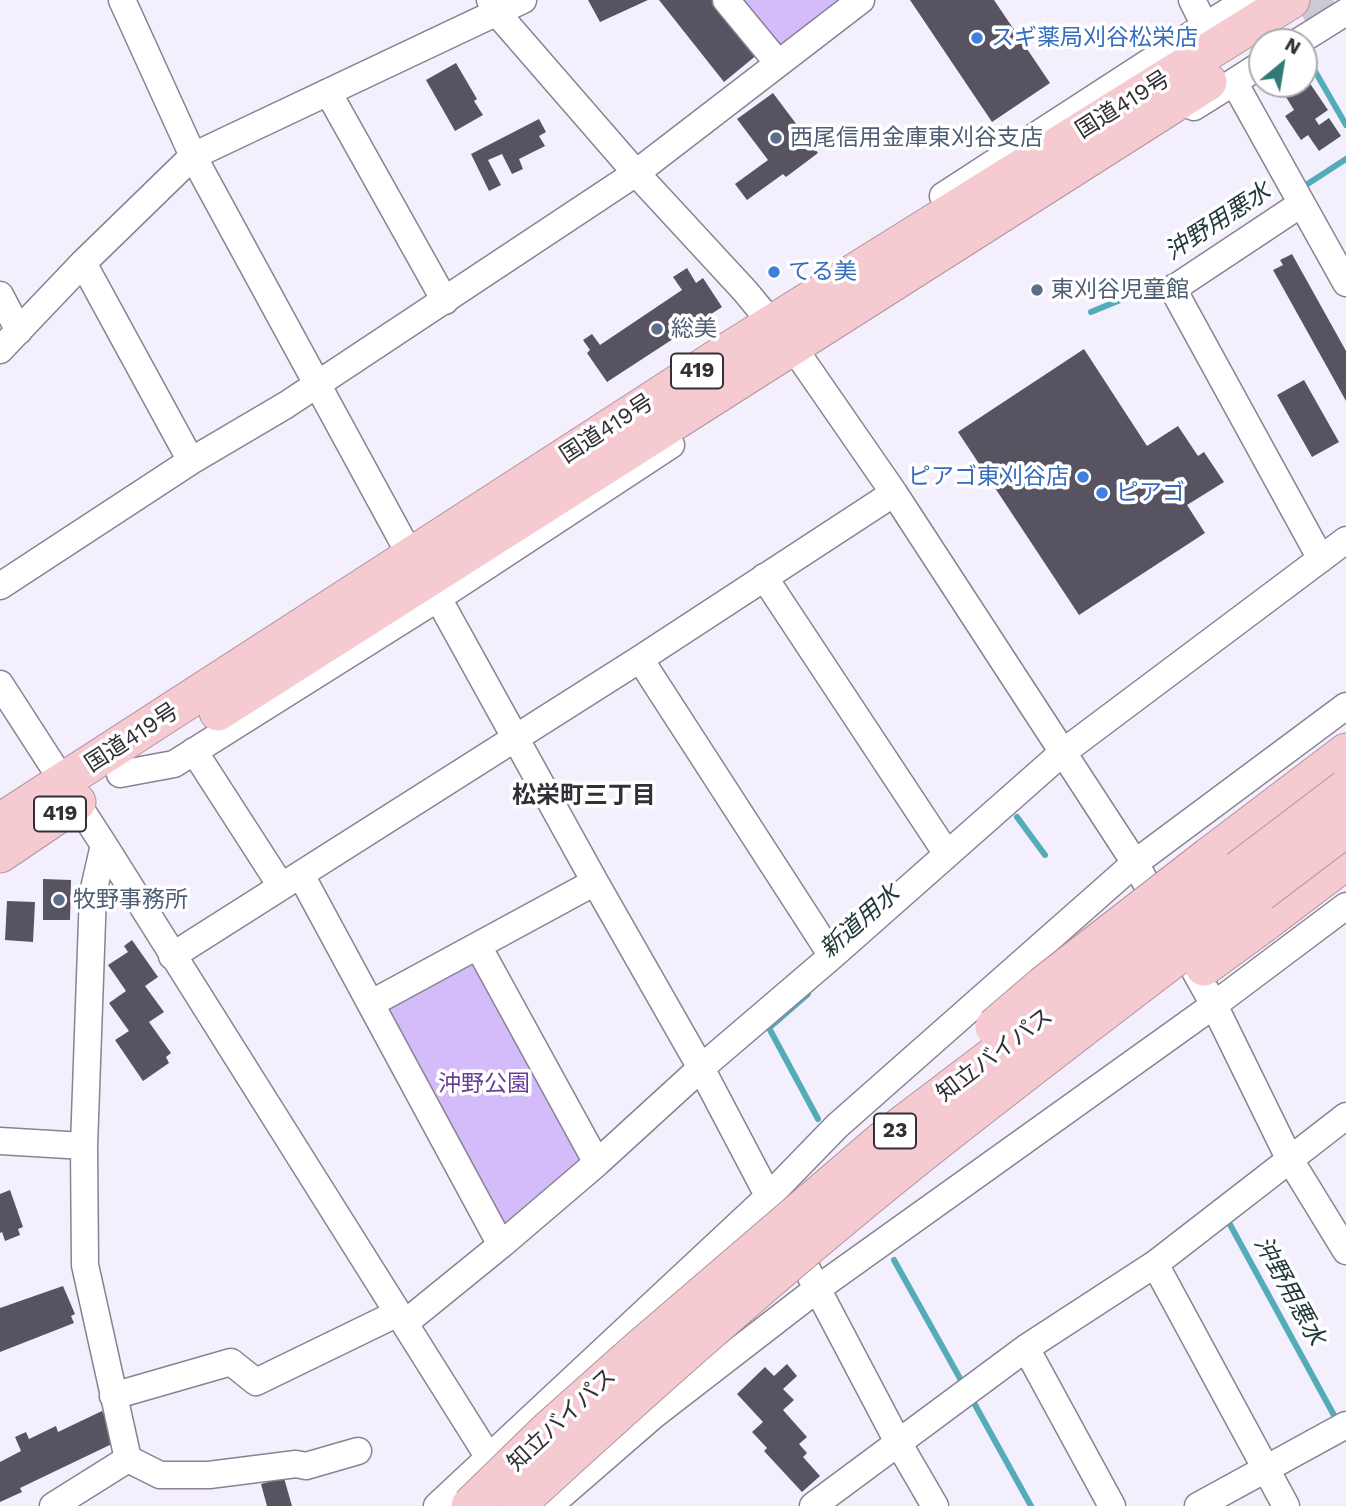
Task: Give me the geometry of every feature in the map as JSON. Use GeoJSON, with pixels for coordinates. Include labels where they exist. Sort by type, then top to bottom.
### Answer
{"type":"FeatureCollection","features":[{"type":"Feature","properties":{"kind":"highway","name":"国道419号"},"geometry":{"type":"LineString","coordinates":[[0,854],[69,793],[114,763],[782,335],[1298,20]]}},
{"type":"Feature","properties":{"kind":"highway","name":"国道419号"},"geometry":{"type":"LineString","coordinates":[[782,335],[1248,55]]}},
{"type":"Feature","properties":{"kind":"highway"},"geometry":{"type":"LineString","coordinates":[[1346,752],[1043,985],[921,1089],[897,1151],[965,1143],[1346,861]]}},
{"type":"Feature","properties":{"kind":"highway","name":"知立バイパス"},"geometry":{"type":"LineString","coordinates":[[470,1506],[640,1348],[897,1151],[1346,788]]}},
{"type":"Feature","properties":{"kind":"highway","name":"国道419号"},"geometry":{"type":"LineString","coordinates":[[0,822],[69,793]]}},
{"type":"Feature","properties":{"kind":"highway","name":"知立バイパス"},"geometry":{"type":"LineString","coordinates":[[518,1506],[897,1151],[1092,1020],[1346,828]]}},
{"type":"Feature","properties":{"kind":"street"},"geometry":{"type":"LineString","coordinates":[[122,0],[193,156],[402,540]]}},
{"type":"Feature","properties":{"kind":"street"},"geometry":{"type":"LineString","coordinates":[[0,350],[83,262],[193,156],[328,92],[494,6],[523,0]]}},
{"type":"Feature","properties":{"kind":"street"},"geometry":{"type":"LineString","coordinates":[[726,0],[778,63]]}},
{"type":"Feature","properties":{"kind":"street"},"geometry":{"type":"LineString","coordinates":[[0,586],[191,461],[445,301],[636,173],[861,0]]}},
{"type":"Feature","properties":{"kind":"street"},"geometry":{"type":"LineString","coordinates":[[1192,0],[1205,26]]}},
{"type":"Feature","properties":{"kind":"street"},"geometry":{"type":"LineString","coordinates":[[1247,0],[1205,26],[782,335],[438,598],[174,764],[114,763],[134,714],[402,540],[782,335],[828,339],[933,269],[975,247],[1248,73]]}},
{"type":"Feature","properties":{"kind":"street"},"geometry":{"type":"LineString","coordinates":[[494,6],[636,173],[782,335],[894,493],[1135,863],[1214,1005],[1289,1158],[1346,1251]]}},
{"type":"Feature","properties":{"kind":"street"},"geometry":{"type":"LineString","coordinates":[[1298,20],[1346,12]]}},
{"type":"Feature","properties":{"kind":"street"},"geometry":{"type":"LineString","coordinates":[[1234,82],[1346,283]]}},
{"type":"Feature","properties":{"kind":"street"},"geometry":{"type":"LineString","coordinates":[[328,92],[445,301]]}},
{"type":"Feature","properties":{"kind":"street"},"geometry":{"type":"LineString","coordinates":[[1301,204],[1173,289],[1321,559]]}},
{"type":"Feature","properties":{"kind":"street"},"geometry":{"type":"LineString","coordinates":[[83,262],[191,461]]}},
{"type":"Feature","properties":{"kind":"street"},"geometry":{"type":"LineString","coordinates":[[0,295],[19,331]]}},
{"type":"Feature","properties":{"kind":"street"},"geometry":{"type":"LineString","coordinates":[[172,956],[640,659],[894,493]]}},
{"type":"Feature","properties":{"kind":"street"},"geometry":{"type":"LineString","coordinates":[[113,1396],[231,1362],[256,1382],[402,1318],[501,1245],[597,1163],[701,1068],[1062,753],[1346,540]]}},
{"type":"Feature","properties":{"kind":"street"},"geometry":{"type":"LineString","coordinates":[[764,577],[947,854]]}},
{"type":"Feature","properties":{"kind":"street"},"geometry":{"type":"LineString","coordinates":[[438,598],[701,1068],[899,1444],[935,1506]]}},
{"type":"Feature","properties":{"kind":"street"},"geometry":{"type":"LineString","coordinates":[[640,659],[832,956]]}},
{"type":"Feature","properties":{"kind":"street"},"geometry":{"type":"LineString","coordinates":[[0,684],[104,845],[518,1506]]}},
{"type":"Feature","properties":{"kind":"street"},"geometry":{"type":"LineString","coordinates":[[437,1506],[769,1196],[837,1126],[1135,863],[1346,706]]}},
{"type":"Feature","properties":{"kind":"street"},"geometry":{"type":"LineString","coordinates":[[194,751],[291,881],[372,1003],[501,1245]]}},
{"type":"Feature","properties":{"kind":"street"},"geometry":{"type":"LineString","coordinates":[[104,845],[93,893],[84,1146],[85,1265],[128,1459]]}},
{"type":"Feature","properties":{"kind":"street"},"geometry":{"type":"LineString","coordinates":[[372,1003],[595,882]]}},
{"type":"Feature","properties":{"kind":"street"},"geometry":{"type":"LineString","coordinates":[[549,1506],[654,1415],[817,1289],[1214,1005],[1346,906]]}},
{"type":"Feature","properties":{"kind":"street"},"geometry":{"type":"LineString","coordinates":[[478,946],[597,1163]]}},
{"type":"Feature","properties":{"kind":"street"},"geometry":{"type":"LineString","coordinates":[[813,1506],[1026,1348],[1156,1264],[1346,1116]]}},
{"type":"Feature","properties":{"kind":"street"},"geometry":{"type":"LineString","coordinates":[[0,1141],[84,1146]]}},
{"type":"Feature","properties":{"kind":"street"},"geometry":{"type":"LineString","coordinates":[[1156,1264],[1286,1506]]}},
{"type":"Feature","properties":{"kind":"street"},"geometry":{"type":"LineString","coordinates":[[1026,1348],[1112,1506]]}},
{"type":"Feature","properties":{"kind":"street"},"geometry":{"type":"LineString","coordinates":[[1198,1506],[1346,1425]]}},
{"type":"Feature","properties":{"kind":"street"},"geometry":{"type":"LineString","coordinates":[[128,1459],[160,1475],[209,1475],[296,1464],[306,1466],[358,1451]]}},
{"type":"Feature","properties":{"kind":"street"},"geometry":{"type":"LineString","coordinates":[[53,1506],[128,1459]]}},
{"type":"Feature","properties":{"kind":"green space"},"geometry":{"type":"Polygon","coordinates":[[[740,0],[845,0],[780,49],[740,0]]]}},
{"type":"Feature","properties":{"kind":"green space","name":"沖野公園"},"geometry":{"type":"Polygon","coordinates":[[[469,962],[478,966],[582,1155],[579,1167],[511,1226],[502,1222],[386,1012],[389,1004],[469,962]]]}},
{"type":"Feature","properties":{"kind":"building"},"geometry":{"type":"Polygon","coordinates":[[[588,0],[648,0],[600,22],[588,0]]]}},
{"type":"Feature","properties":{"kind":"building"},"geometry":{"type":"Polygon","coordinates":[[[659,0],[714,0],[758,54],[724,82],[659,0]]]}},
{"type":"Feature","properties":{"kind":"building"},"geometry":{"type":"Polygon","coordinates":[[[910,0],[994,0],[1050,83],[992,122],[910,0]]]}},
{"type":"Feature","properties":{"kind":"building"},"geometry":{"type":"Polygon","coordinates":[[[456,63],[483,115],[455,131],[426,80],[456,63]]]}},
{"type":"Feature","properties":{"kind":"building"},"geometry":{"type":"Polygon","coordinates":[[[773,93],[818,153],[786,177],[783,174],[747,200],[735,184],[768,160],[737,119],[773,93]]]}},
{"type":"Feature","properties":{"kind":"building"},"geometry":{"type":"Polygon","coordinates":[[[1318,95],[1328,110],[1315,119],[1319,125],[1329,118],[1341,136],[1319,151],[1308,135],[1301,140],[1285,116],[1294,110],[1287,98],[1318,98],[1318,95]]]}},
{"type":"Feature","properties":{"kind":"building"},"geometry":{"type":"Polygon","coordinates":[[[539,119],[546,132],[539,136],[545,146],[519,159],[523,169],[512,174],[502,154],[488,160],[501,185],[489,191],[471,154],[539,119]]]}},
{"type":"Feature","properties":{"kind":"building"},"geometry":{"type":"Polygon","coordinates":[[[1292,254],[1346,351],[1346,401],[1273,270],[1283,265],[1280,260],[1292,254]]]}},
{"type":"Feature","properties":{"kind":"building"},"geometry":{"type":"Polygon","coordinates":[[[687,268],[696,283],[703,278],[722,307],[607,382],[587,353],[590,350],[583,340],[592,334],[600,345],[682,290],[673,277],[687,268]]]}},
{"type":"Feature","properties":{"kind":"building","name":"ピアゴ"},"geometry":{"type":"Polygon","coordinates":[[[1084,349],[1147,446],[1178,426],[1198,456],[1204,452],[1224,482],[1187,505],[1205,533],[1079,615],[958,432],[1084,349]]]}},
{"type":"Feature","properties":{"kind":"building"},"geometry":{"type":"Polygon","coordinates":[[[1304,380],[1339,442],[1312,457],[1277,395],[1304,380]]]}},
{"type":"Feature","properties":{"kind":"building"},"geometry":{"type":"Polygon","coordinates":[[[43,879],[71,880],[70,920],[43,920],[43,879]]]}},
{"type":"Feature","properties":{"kind":"building"},"geometry":{"type":"Polygon","coordinates":[[[7,901],[35,902],[33,942],[5,940],[7,901]]]}},
{"type":"Feature","properties":{"kind":"building"},"geometry":{"type":"Polygon","coordinates":[[[132,940],[158,977],[145,986],[164,1012],[149,1022],[171,1053],[166,1057],[169,1063],[143,1081],[115,1040],[129,1031],[109,1003],[126,991],[108,965],[128,952],[124,946],[132,940]]]}},
{"type":"Feature","properties":{"kind":"building"},"geometry":{"type":"Polygon","coordinates":[[[10,1190],[23,1227],[18,1229],[20,1235],[5,1241],[2,1232],[0,1233],[0,1194],[10,1190]]]}},
{"type":"Feature","properties":{"kind":"building"},"geometry":{"type":"Polygon","coordinates":[[[63,1286],[75,1314],[71,1316],[74,1323],[0,1352],[0,1308],[63,1286]]]}},
{"type":"Feature","properties":{"kind":"building"},"geometry":{"type":"Polygon","coordinates":[[[787,1364],[797,1376],[783,1389],[794,1400],[783,1410],[807,1437],[799,1444],[807,1453],[803,1457],[820,1476],[802,1492],[764,1451],[767,1448],[752,1432],[763,1422],[737,1394],[765,1367],[774,1376],[787,1364]]]}},
{"type":"Feature","properties":{"kind":"building"},"geometry":{"type":"Polygon","coordinates":[[[102,1411],[114,1443],[20,1488],[22,1492],[0,1502],[0,1462],[21,1451],[15,1437],[26,1432],[29,1439],[56,1426],[58,1432],[102,1411]]]}},
{"type":"Feature","properties":{"kind":"building"},"geometry":{"type":"Polygon","coordinates":[[[284,1478],[292,1506],[267,1506],[261,1484],[284,1478]]]}},
{"type":"Feature","properties":{"kind":"waterway","name":"沖野用悪水"},"geometry":{"type":"LineString","coordinates":[[1318,76],[1346,125]]}},
{"type":"Feature","properties":{"kind":"waterway","name":"沖野用悪水"},"geometry":{"type":"LineString","coordinates":[[1306,185],[1346,159]]}},
{"type":"Feature","properties":{"kind":"waterway","name":"沖野用悪水"},"geometry":{"type":"LineString","coordinates":[[1091,312],[1157,285],[1169,277]]}},
{"type":"Feature","properties":{"kind":"waterway","name":"沖野用悪水"},"geometry":{"type":"LineString","coordinates":[[1017,817],[1045,855]]}},
{"type":"Feature","properties":{"kind":"waterway","name":"新道用水"},"geometry":{"type":"LineString","coordinates":[[808,994],[769,1028],[818,1119]]}},
{"type":"Feature","properties":{"kind":"waterway","name":"沖野用悪水"},"geometry":{"type":"LineString","coordinates":[[1227,1219],[1336,1419]]}},
{"type":"Feature","properties":{"kind":"waterway","name":"新道用水"},"geometry":{"type":"LineString","coordinates":[[894,1260],[962,1382]]}},
{"type":"Feature","properties":{"kind":"waterway","name":"新道用水"},"geometry":{"type":"LineString","coordinates":[[974,1403],[1031,1506]]}},
{"type":"Feature","properties":{"kind":"tunnel"},"geometry":{"type":"LineString","coordinates":[[1304,19],[1333,0]]}},
{"type":"Feature","properties":{"kind":"place","name":"スギ薬局刈谷松栄店"},"geometry":{"type":"Point","coordinates":[977,38]}},
{"type":"Feature","properties":{"kind":"place","name":"西尾信用金庫東刈谷支店"},"geometry":{"type":"Point","coordinates":[776,138]}},
{"type":"Feature","properties":{"kind":"place","name":"てる美"},"geometry":{"type":"Point","coordinates":[774,272]}},
{"type":"Feature","properties":{"kind":"place","name":"東刈谷児童館"},"geometry":{"type":"Point","coordinates":[1037,290]}},
{"type":"Feature","properties":{"kind":"place","name":"総美"},"geometry":{"type":"Point","coordinates":[657,329]}},
{"type":"Feature","properties":{"kind":"place","name":"ピアゴ東刈谷店"},"geometry":{"type":"Point","coordinates":[1083,477]}},
{"type":"Feature","properties":{"kind":"place","name":"ピアゴ"},"geometry":{"type":"Point","coordinates":[1102,493]}},
{"type":"Feature","properties":{"kind":"place","name":"牧野事務所"},"geometry":{"type":"Point","coordinates":[59,900]}},
{"type":"Feature","properties":{"kind":"district","name":"松栄町三丁目"},"geometry":{"type":"Point","coordinates":[584,796]}}]}
